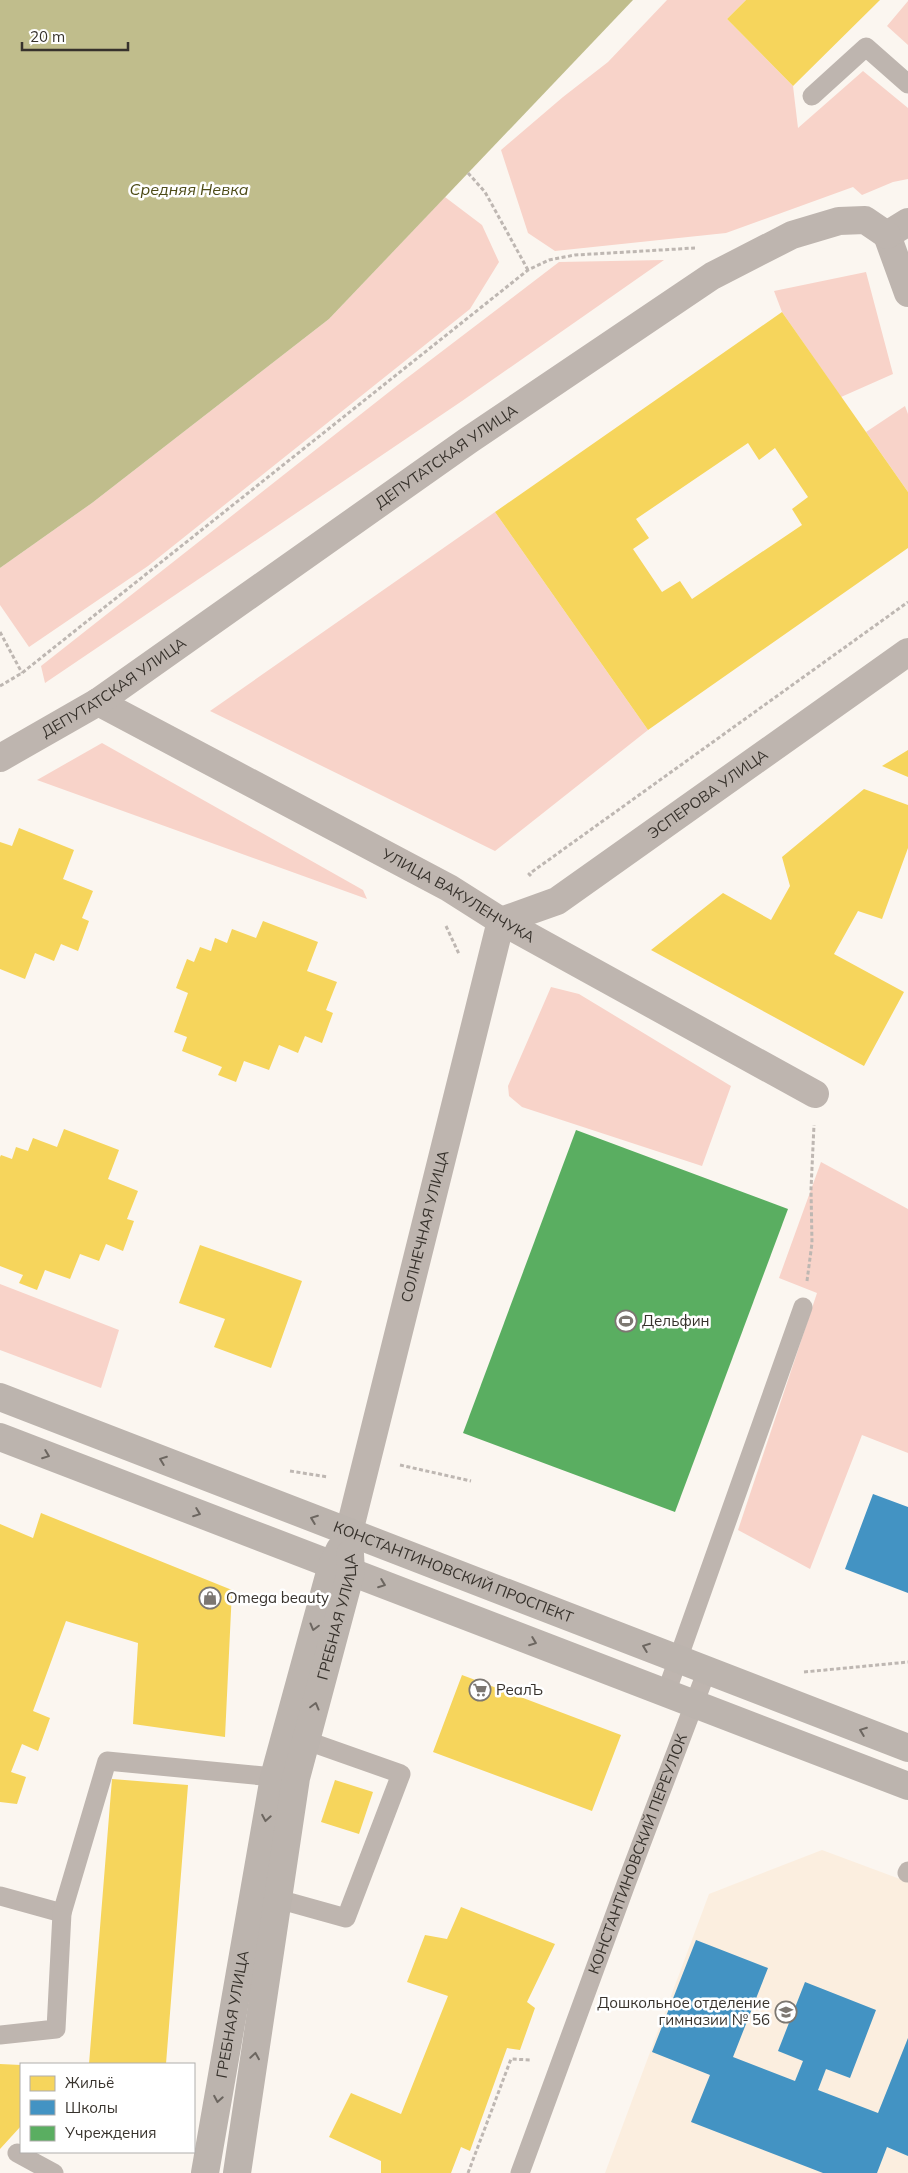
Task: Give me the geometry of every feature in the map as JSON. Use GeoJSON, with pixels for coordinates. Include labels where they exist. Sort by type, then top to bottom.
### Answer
{"type":"FeatureCollection","features":[{"type":"Feature","properties":{"kind":"street","name":"ДЕПУТАТСКАЯ УЛИЦА"},"geometry":{"type":"LineString","coordinates":[[0,758],[98,702],[469,440],[712,276],[792,235],[840,221],[865,220],[897,228]]}},
{"type":"Feature","properties":{"kind":"street"},"geometry":{"type":"LineString","coordinates":[[897,228],[908,293]]}},
{"type":"Feature","properties":{"kind":"street","name":"ЭСПЕРОВА УЛИЦА"},"geometry":{"type":"LineString","coordinates":[[501,921],[557,901],[908,652]]}},
{"type":"Feature","properties":{"kind":"street","name":"УЛИЦА ВАКУЛЕНЧУКА"},"geometry":{"type":"LineString","coordinates":[[98,702],[449,888],[501,921],[815,1094]]}},
{"type":"Feature","properties":{"kind":"street","name":"СОЛНЕЧНАЯ УЛИЦА"},"geometry":{"type":"LineString","coordinates":[[349,1532],[501,921]]}},
{"type":"Feature","properties":{"kind":"street","name":"КОНСТАНТИНОВСКИЙ ПРОСПЕКТ"},"geometry":{"type":"LineString","coordinates":[[0,1397],[908,1748]]}},
{"type":"Feature","properties":{"kind":"street"},"geometry":{"type":"LineString","coordinates":[[0,1437],[908,1786]]}},
{"type":"Feature","properties":{"kind":"street","name":"ГРЕБНАЯ УЛИЦА"},"geometry":{"type":"LineString","coordinates":[[205,2173],[266,1895],[285,1778],[342,1568],[349,1532]]}},
{"type":"Feature","properties":{"kind":"street","name":"ГРЕБНАЯ УЛИЦА"},"geometry":{"type":"LineString","coordinates":[[237,2173],[266,1895]]}},
{"type":"Feature","properties":{"kind":"lane"},"geometry":{"type":"LineString","coordinates":[[812,96],[866,47],[908,84]]}},
{"type":"Feature","properties":{"kind":"lane"},"geometry":{"type":"LineString","coordinates":[[666,1693],[802,1307]]}},
{"type":"Feature","properties":{"kind":"lane","name":"КОНСТАНТИНОВСКИЙ ПЕРЕУЛОК"},"geometry":{"type":"LineString","coordinates":[[520,2173],[707,1670]]}},
{"type":"Feature","properties":{"kind":"lane"},"geometry":{"type":"LineString","coordinates":[[266,1895],[346,1918],[401,1774],[316,1744]]}},
{"type":"Feature","properties":{"kind":"lane"},"geometry":{"type":"LineString","coordinates":[[0,2035],[56,2029],[62,1913],[107,1761],[285,1778]]}},
{"type":"Feature","properties":{"kind":"lane"},"geometry":{"type":"LineString","coordinates":[[0,1896],[62,1913]]}},
{"type":"Feature","properties":{"kind":"lane"},"geometry":{"type":"LineString","coordinates":[[17,2153],[54,2173]]}},
{"type":"Feature","properties":{"kind":"path"},"geometry":{"type":"LineString","coordinates":[[468,173],[485,192],[528,270]]}},
{"type":"Feature","properties":{"kind":"path"},"geometry":{"type":"LineString","coordinates":[[0,686],[22,673],[528,270],[548,260],[575,255],[696,248]]}},
{"type":"Feature","properties":{"kind":"path"},"geometry":{"type":"LineString","coordinates":[[529,874],[908,602]]}},
{"type":"Feature","properties":{"kind":"path"},"geometry":{"type":"LineString","coordinates":[[0,632],[22,673]]}},
{"type":"Feature","properties":{"kind":"path"},"geometry":{"type":"LineString","coordinates":[[802,1307],[812,1243],[810,1189],[815,1094]]}},
{"type":"Feature","properties":{"kind":"path"},"geometry":{"type":"LineString","coordinates":[[400,1465],[471,1481]]}},
{"type":"Feature","properties":{"kind":"path"},"geometry":{"type":"LineString","coordinates":[[795,1673],[908,1662]]}},
{"type":"Feature","properties":{"kind":"path"},"geometry":{"type":"LineString","coordinates":[[468,2173],[511,2060],[561,2062]]}},
{"type":"Feature","properties":{"kind":"shaded area"},"geometry":{"type":"Polygon","coordinates":[[[667,0],[746,0],[727,19],[793,86],[798,128],[863,71],[908,108],[908,179],[893,182],[862,195],[853,187],[726,233],[555,251],[528,233],[501,150],[563,97],[608,62],[667,0]]]}},
{"type":"Feature","properties":{"kind":"shaded area"},"geometry":{"type":"Polygon","coordinates":[[[908,1],[908,45],[887,26],[908,1]]]}},
{"type":"Feature","properties":{"kind":"shaded area"},"geometry":{"type":"Polygon","coordinates":[[[445,197],[482,225],[499,262],[470,309],[148,566],[29,647],[0,605],[0,568],[92,503],[329,319],[445,197]]]}},
{"type":"Feature","properties":{"kind":"shaded area"},"geometry":{"type":"Polygon","coordinates":[[[664,260],[462,401],[45,683],[41,666],[403,381],[559,262],[664,260]]]}},
{"type":"Feature","properties":{"kind":"shaded area"},"geometry":{"type":"Polygon","coordinates":[[[866,272],[893,374],[841,397],[782,312],[774,291],[866,272]]]}},
{"type":"Feature","properties":{"kind":"shaded area"},"geometry":{"type":"Polygon","coordinates":[[[905,406],[908,414],[908,492],[866,432],[905,406]]]}},
{"type":"Feature","properties":{"kind":"shaded area"},"geometry":{"type":"Polygon","coordinates":[[[495,512],[648,730],[495,851],[210,711],[495,512]]]}},
{"type":"Feature","properties":{"kind":"shaded area"},"geometry":{"type":"Polygon","coordinates":[[[102,743],[363,890],[367,899],[37,780],[102,743]]]}},
{"type":"Feature","properties":{"kind":"shaded area"},"geometry":{"type":"Polygon","coordinates":[[[551,987],[579,994],[731,1086],[702,1166],[522,1107],[509,1096],[508,1086],[551,987]]]}},
{"type":"Feature","properties":{"kind":"shaded area"},"geometry":{"type":"Polygon","coordinates":[[[821,1162],[908,1209],[908,1453],[862,1435],[810,1569],[738,1530],[817,1293],[779,1278],[821,1162]]]}},
{"type":"Feature","properties":{"kind":"shaded area"},"geometry":{"type":"Polygon","coordinates":[[[0,1284],[119,1330],[101,1388],[0,1350],[0,1284]]]}},
{"type":"Feature","properties":{"kind":"shaded area","name":"Дошкольное отделение гимназии № 56"},"geometry":{"type":"Polygon","coordinates":[[[822,1850],[908,1882],[908,2173],[605,2173],[709,1894],[822,1850]]]}},
{"type":"Feature","properties":{"kind":"water","name":"Средняя Невка"},"geometry":{"type":"Polygon","coordinates":[[[0,0],[633,0],[329,319],[92,503],[0,568],[0,0]]]}},
{"type":"Feature","properties":{"kind":"building: Жильё"},"geometry":{"type":"Polygon","coordinates":[[[746,0],[880,0],[793,86],[727,19],[746,0]]]}},
{"type":"Feature","properties":{"kind":"building: Жильё"},"geometry":{"type":"Polygon","coordinates":[[[782,312],[908,492],[908,548],[648,730],[495,512],[782,312]],[[748,443],[636,519],[649,538],[633,549],[662,592],[680,581],[692,599],[802,525],[792,509],[808,497],[775,448],[759,460],[748,443]]]}},
{"type":"Feature","properties":{"kind":"building: Жильё"},"geometry":{"type":"Polygon","coordinates":[[[908,750],[908,777],[882,766],[908,750]]]}},
{"type":"Feature","properties":{"kind":"building: Жильё"},"geometry":{"type":"Polygon","coordinates":[[[864,789],[908,805],[908,848],[882,919],[858,911],[834,954],[904,992],[864,1066],[651,950],[723,893],[771,920],[790,886],[782,857],[864,789]]]}},
{"type":"Feature","properties":{"kind":"building: Жильё"},"geometry":{"type":"Polygon","coordinates":[[[19,828],[74,850],[63,879],[93,891],[82,918],[89,921],[78,951],[61,944],[54,961],[35,953],[25,979],[0,969],[0,842],[12,846],[19,828]]]}},
{"type":"Feature","properties":{"kind":"building: Жильё"},"geometry":{"type":"Polygon","coordinates":[[[263,921],[318,942],[307,971],[337,982],[326,1010],[333,1013],[322,1043],[305,1036],[298,1053],[279,1045],[269,1070],[244,1061],[236,1082],[218,1075],[222,1067],[182,1051],[187,1037],[174,1032],[188,993],[176,988],[187,959],[194,962],[200,947],[211,951],[215,938],[227,943],[232,929],[256,938],[263,921]]]}},
{"type":"Feature","properties":{"kind":"building: Жильё"},"geometry":{"type":"Polygon","coordinates":[[[64,1129],[119,1150],[108,1179],[138,1191],[127,1219],[134,1221],[123,1251],[106,1244],[99,1261],[80,1254],[70,1279],[45,1270],[37,1290],[19,1283],[23,1275],[0,1266],[0,1157],[1,1155],[12,1159],[16,1147],[28,1151],[33,1138],[57,1147],[64,1129]]]}},
{"type":"Feature","properties":{"kind":"building: Жильё"},"geometry":{"type":"Polygon","coordinates":[[[200,1245],[302,1281],[271,1368],[214,1347],[225,1319],[179,1303],[200,1245]]]}},
{"type":"Feature","properties":{"kind":"building: Жильё"},"geometry":{"type":"Polygon","coordinates":[[[41,1513],[232,1590],[225,1737],[133,1724],[138,1643],[66,1621],[33,1711],[50,1718],[38,1751],[22,1744],[11,1772],[26,1777],[17,1804],[0,1802],[0,1524],[33,1538],[41,1513]]]}},
{"type":"Feature","properties":{"kind":"building: Жильё"},"geometry":{"type":"Polygon","coordinates":[[[462,1675],[621,1735],[592,1811],[433,1752],[462,1675]]]}},
{"type":"Feature","properties":{"kind":"building: Жильё"},"geometry":{"type":"Polygon","coordinates":[[[112,1779],[188,1785],[166,2063],[89,2063],[112,1779]]]}},
{"type":"Feature","properties":{"kind":"building: Жильё"},"geometry":{"type":"Polygon","coordinates":[[[335,1780],[373,1792],[359,1834],[321,1822],[335,1780]]]}},
{"type":"Feature","properties":{"kind":"building: Жильё"},"geometry":{"type":"Polygon","coordinates":[[[461,1907],[555,1944],[527,2002],[535,2008],[520,2050],[507,2048],[470,2151],[461,2147],[451,2173],[381,2173],[381,2161],[329,2137],[351,2093],[401,2114],[448,1996],[407,1982],[425,1935],[447,1939],[461,1907]]]}},
{"type":"Feature","properties":{"kind":"building: Жильё"},"geometry":{"type":"Polygon","coordinates":[[[0,2064],[20,2065],[20,2127],[0,2149],[0,2064]]]}},
{"type":"Feature","properties":{"kind":"building: Школы"},"geometry":{"type":"Polygon","coordinates":[[[873,1494],[908,1507],[908,1593],[845,1569],[873,1494]]]}},
{"type":"Feature","properties":{"kind":"building: Школы"},"geometry":{"type":"Polygon","coordinates":[[[696,1940],[768,1968],[733,2057],[795,2081],[803,2061],[778,2051],[805,1982],[876,2010],[850,2078],[826,2069],[818,2090],[878,2113],[908,2038],[908,2156],[887,2147],[877,2173],[823,2173],[691,2122],[710,2075],[652,2052],[696,1940]]]}},
{"type":"Feature","properties":{"kind":"building: Учреждения","name":"Дельфин"},"geometry":{"type":"Polygon","coordinates":[[[576,1130],[788,1209],[675,1512],[463,1433],[576,1130]]]}},
{"type":"Feature","properties":{"kind":"place","name":"Дельфин"},"geometry":{"type":"Point","coordinates":[626,1321]}},
{"type":"Feature","properties":{"kind":"place","name":"Omega beauty"},"geometry":{"type":"Point","coordinates":[210,1598]}},
{"type":"Feature","properties":{"kind":"place","name":"РеалЪ"},"geometry":{"type":"Point","coordinates":[480,1690]}},
{"type":"Feature","properties":{"kind":"place","name":"Дошкольное отделение гимназии № 56"},"geometry":{"type":"Point","coordinates":[786,2012]}}]}
